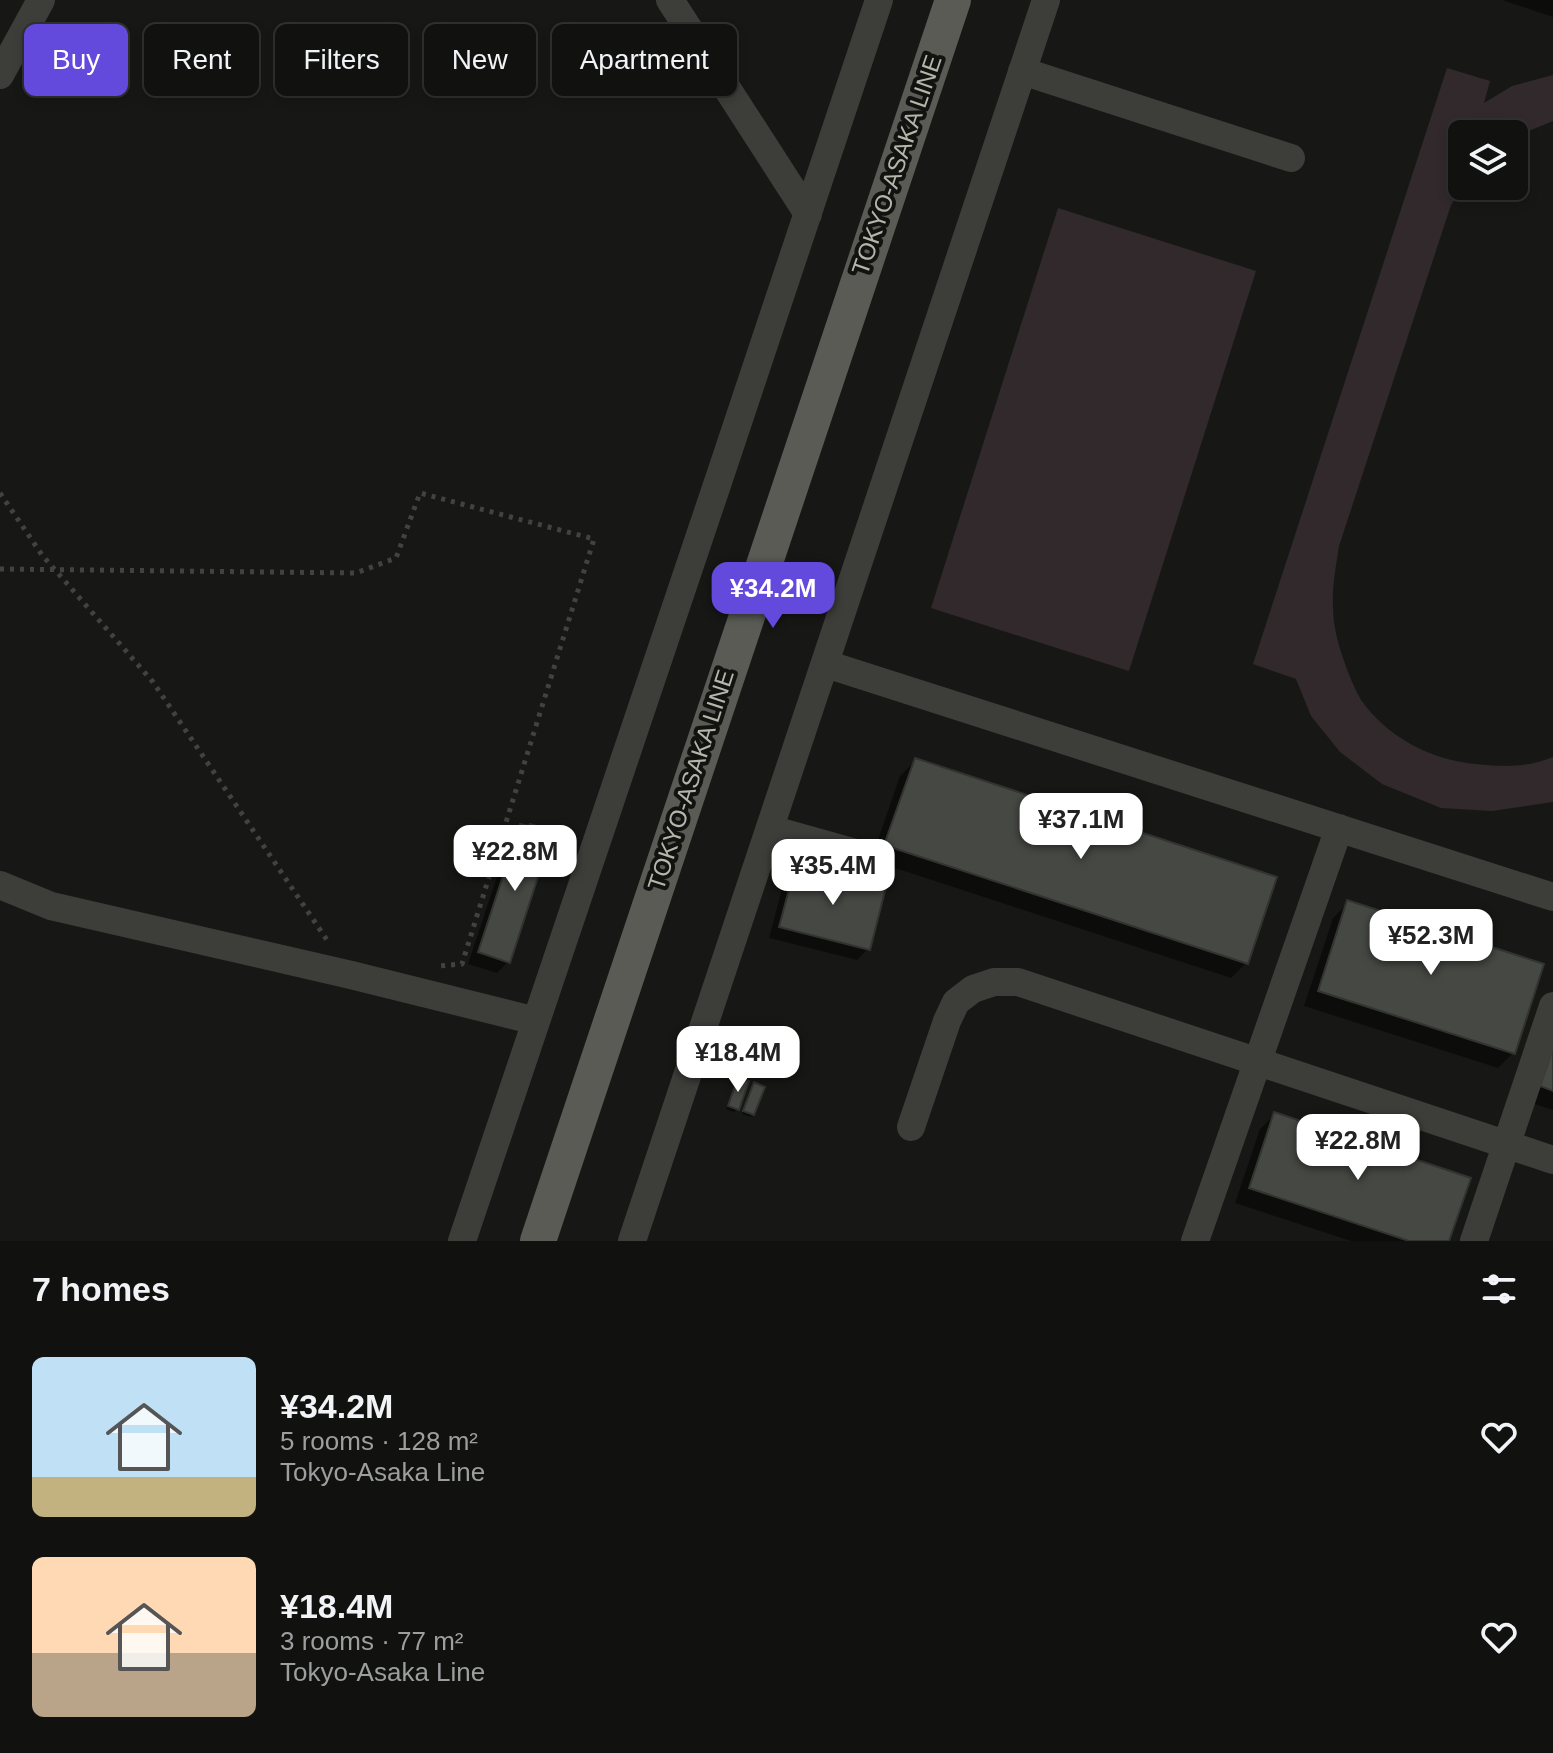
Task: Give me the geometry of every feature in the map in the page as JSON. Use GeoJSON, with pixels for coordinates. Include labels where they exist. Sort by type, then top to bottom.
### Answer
{"type":"FeatureCollection","features":[{"type":"Feature","properties":{"kind":"main road","name":"TOKYO-ASAKA LINE"},"geometry":{"type":"LineString","coordinates":[[538,1241],[953,0]]}},
{"type":"Feature","properties":{"kind":"lane"},"geometry":{"type":"LineString","coordinates":[[0,75],[41,0]]}},
{"type":"Feature","properties":{"kind":"lane"},"geometry":{"type":"LineString","coordinates":[[670,0],[808,214]]}},
{"type":"Feature","properties":{"kind":"lane"},"geometry":{"type":"LineString","coordinates":[[462,1241],[879,0]]}},
{"type":"Feature","properties":{"kind":"lane"},"geometry":{"type":"LineString","coordinates":[[632,1241],[1046,0]]}},
{"type":"Feature","properties":{"kind":"lane"},"geometry":{"type":"LineString","coordinates":[[1022,71],[1291,158]]}},
{"type":"Feature","properties":{"kind":"lane"},"geometry":{"type":"LineString","coordinates":[[826,664],[1553,897]]}},
{"type":"Feature","properties":{"kind":"lane"},"geometry":{"type":"LineString","coordinates":[[1195,1241],[1339,828]]}},
{"type":"Feature","properties":{"kind":"lane"},"geometry":{"type":"LineString","coordinates":[[770,829],[870,857]]}},
{"type":"Feature","properties":{"kind":"lane"},"geometry":{"type":"LineString","coordinates":[[0,885],[51,906],[536,1021]]}},
{"type":"Feature","properties":{"kind":"lane"},"geometry":{"type":"LineString","coordinates":[[911,1127],[956,1002],[973,989],[994,982],[1018,982],[1553,1160]]}},
{"type":"Feature","properties":{"kind":"lane"},"geometry":{"type":"LineString","coordinates":[[1474,1241],[1553,1006]]}},
{"type":"Feature","properties":{"kind":"path"},"geometry":{"type":"LineString","coordinates":[[0,493],[42,555],[153,682],[351,975]]}},
{"type":"Feature","properties":{"kind":"path"},"geometry":{"type":"LineString","coordinates":[[0,569],[356,573],[396,558],[420,493],[594,539],[462,964],[430,967]]}},
{"type":"Feature","properties":{"kind":"shaded area"},"geometry":{"type":"Polygon","coordinates":[[[1447,68],[1490,81],[1484,103],[1512,86],[1553,75],[1553,121],[1528,131],[1528,120],[1448,120],[1448,200],[1454,200],[1339,546],[1333,613],[1340,649],[1358,695],[1384,725],[1426,752],[1459,762],[1515,766],[1553,757],[1553,802],[1492,811],[1441,808],[1382,784],[1340,752],[1311,716],[1296,679],[1253,664],[1447,68]]]}},
{"type":"Feature","properties":{"kind":"shaded area"},"geometry":{"type":"Polygon","coordinates":[[[1058,208],[1256,271],[1129,671],[931,608],[1058,208]]]}},
{"type":"Feature","properties":{"kind":"building"},"geometry":{"type":"Polygon","coordinates":[[[915,758],[1277,877],[1248,964],[884,845],[915,758]]]}},
{"type":"Feature","properties":{"kind":"building"},"geometry":{"type":"Polygon","coordinates":[[[520,824],[543,828],[542,831],[552,834],[510,963],[478,952],[520,824]]]}},
{"type":"Feature","properties":{"kind":"building"},"geometry":{"type":"Polygon","coordinates":[[[796,863],[886,887],[870,950],[779,927],[796,863]]]}},
{"type":"Feature","properties":{"kind":"building"},"geometry":{"type":"Polygon","coordinates":[[[1347,900],[1544,964],[1515,1054],[1318,991],[1347,900]]]}},
{"type":"Feature","properties":{"kind":"building"},"geometry":{"type":"Polygon","coordinates":[[[1553,1048],[1553,1091],[1540,1086],[1553,1048]]]}},
{"type":"Feature","properties":{"kind":"building"},"geometry":{"type":"Polygon","coordinates":[[[738,1077],[749,1081],[739,1110],[728,1106],[738,1077]]]}},
{"type":"Feature","properties":{"kind":"building"},"geometry":{"type":"Polygon","coordinates":[[[754,1082],[765,1087],[754,1115],[743,1111],[754,1082]]]}},
{"type":"Feature","properties":{"kind":"building"},"geometry":{"type":"Polygon","coordinates":[[[1274,1112],[1471,1178],[1449,1241],[1409,1241],[1249,1188],[1274,1112]]]}}]}
